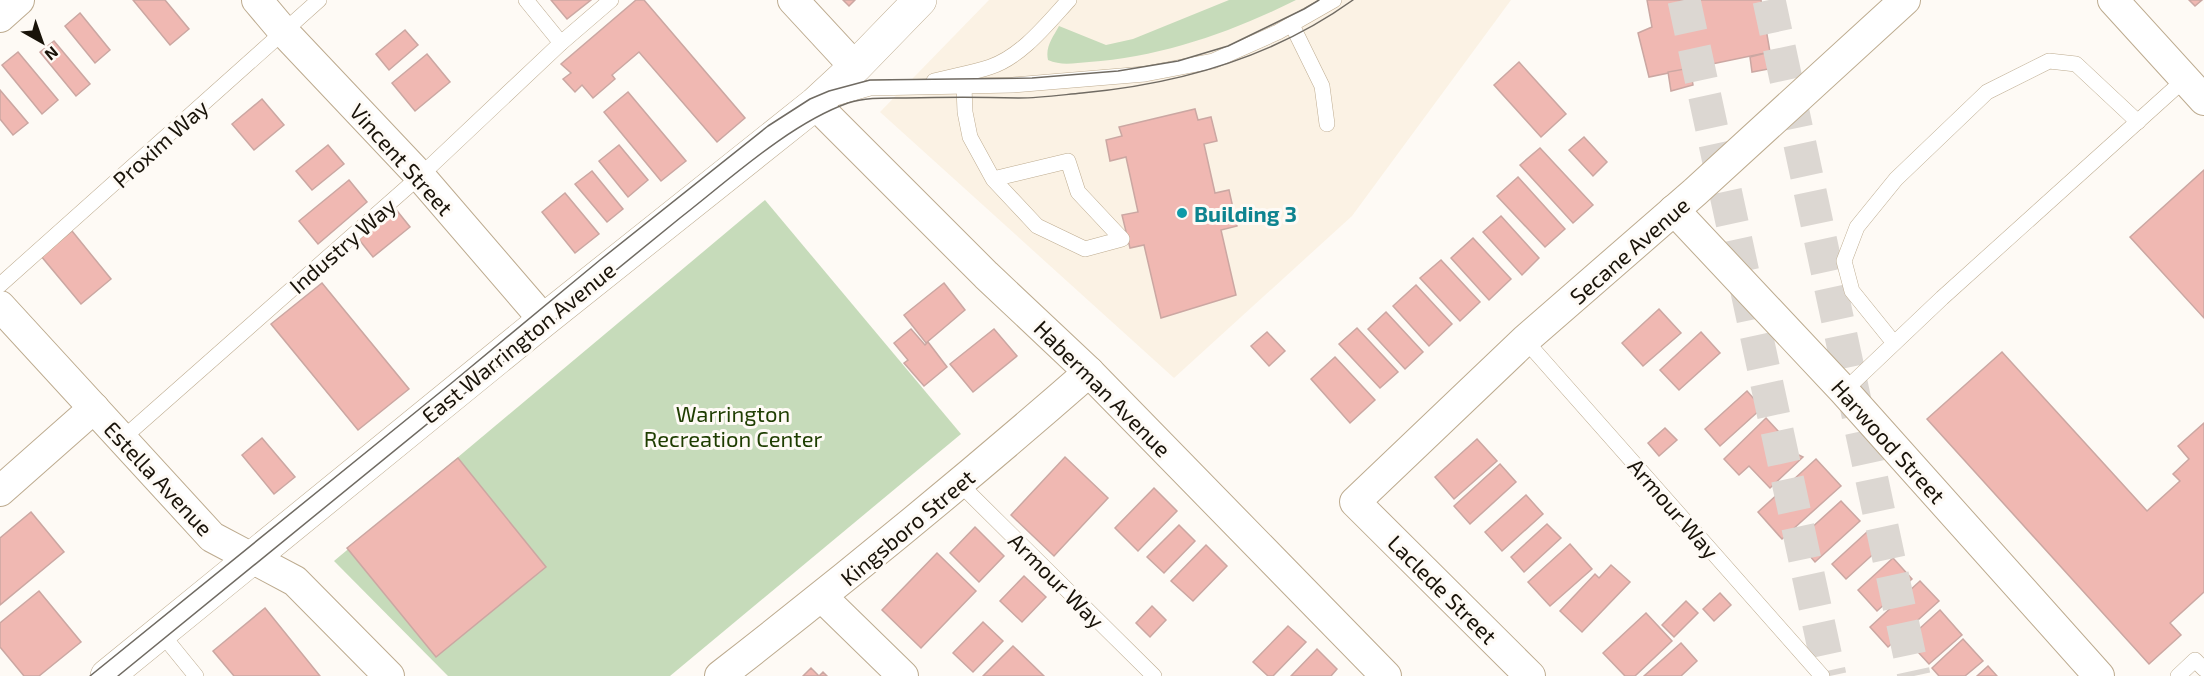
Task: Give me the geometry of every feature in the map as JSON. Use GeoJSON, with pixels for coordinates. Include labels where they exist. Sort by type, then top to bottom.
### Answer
{"type":"FeatureCollection","features":[{"type":"Feature","properties":{"kind":"main road","name":"East Warrington Avenue"},"geometry":{"type":"LineString","coordinates":[[107,676],[544,320],[815,104],[855,67],[920,0]]}},
{"type":"Feature","properties":{"kind":"street"},"geometry":{"type":"LineString","coordinates":[[0,17],[19,0]]}},
{"type":"Feature","properties":{"kind":"street","name":"Vincent Street"},"geometry":{"type":"LineString","coordinates":[[257,0],[284,32],[420,176],[544,320]]}},
{"type":"Feature","properties":{"kind":"street"},"geometry":{"type":"LineString","coordinates":[[793,0],[855,67]]}},
{"type":"Feature","properties":{"kind":"street","name":"Secane Avenue"},"geometry":{"type":"LineString","coordinates":[[1355,501],[1525,339],[1674,210],[1905,0]]}},
{"type":"Feature","properties":{"kind":"street"},"geometry":{"type":"LineString","coordinates":[[2113,0],[2195,90]]}},
{"type":"Feature","properties":{"kind":"street","name":"Haberman Avenue"},"geometry":{"type":"LineString","coordinates":[[815,104],[986,274],[1089,372],[1386,676]]}},
{"type":"Feature","properties":{"kind":"street","name":"Harwood Street"},"geometry":{"type":"LineString","coordinates":[[1674,210],[1844,390],[2099,676]]}},
{"type":"Feature","properties":{"kind":"street","name":"Estella Avenue"},"geometry":{"type":"LineString","coordinates":[[0,306],[212,537],[295,581],[390,676]]}},
{"type":"Feature","properties":{"kind":"street","name":"Kingsboro Street"},"geometry":{"type":"LineString","coordinates":[[720,676],[822,597],[960,484],[1089,372]]}},
{"type":"Feature","properties":{"kind":"street"},"geometry":{"type":"LineString","coordinates":[[0,491],[94,408]]}},
{"type":"Feature","properties":{"kind":"street","name":"Laclede Street"},"geometry":{"type":"LineString","coordinates":[[1355,501],[1530,676]]}},
{"type":"Feature","properties":{"kind":"street"},"geometry":{"type":"LineString","coordinates":[[822,597],[903,676]]}},
{"type":"Feature","properties":{"kind":"lane","name":"Proxim Way"},"geometry":{"type":"LineString","coordinates":[[0,285],[318,0]]}},
{"type":"Feature","properties":{"kind":"lane"},"geometry":{"type":"LineString","coordinates":[[526,0],[561,43]]}},
{"type":"Feature","properties":{"kind":"lane","name":"Industry Way"},"geometry":{"type":"LineString","coordinates":[[122,439],[420,176],[561,43],[611,0]]}},
{"type":"Feature","properties":{"kind":"lane"},"geometry":{"type":"LineString","coordinates":[[917,86],[992,67],[1025,45],[1069,0]]}},
{"type":"Feature","properties":{"kind":"lane"},"geometry":{"type":"LineString","coordinates":[[815,104],[870,88],[1013,85],[1145,74],[1213,61],[1292,25],[1334,0]]}},
{"type":"Feature","properties":{"kind":"lane"},"geometry":{"type":"LineString","coordinates":[[1292,25],[1322,86],[1327,124]]}},
{"type":"Feature","properties":{"kind":"lane"},"geometry":{"type":"LineString","coordinates":[[1894,343],[1852,291],[1844,261],[1857,227],[1896,179],[1987,92],[2049,62],[2076,64],[2138,122]]}},
{"type":"Feature","properties":{"kind":"lane"},"geometry":{"type":"LineString","coordinates":[[964,87],[965,111],[970,137],[993,179],[1037,226],[1085,249],[1122,239],[1078,192],[1068,161],[993,179]]}},
{"type":"Feature","properties":{"kind":"lane"},"geometry":{"type":"LineString","coordinates":[[1844,390],[2138,122],[2195,90]]}},
{"type":"Feature","properties":{"kind":"lane","name":"Armour Way"},"geometry":{"type":"LineString","coordinates":[[1525,339],[1822,676]]}},
{"type":"Feature","properties":{"kind":"lane","name":"Armour Way"},"geometry":{"type":"LineString","coordinates":[[960,484],[1154,676]]}},
{"type":"Feature","properties":{"kind":"lane"},"geometry":{"type":"LineString","coordinates":[[161,633],[196,676]]}},
{"type":"Feature","properties":{"kind":"lane"},"geometry":{"type":"LineString","coordinates":[[2178,676],[2201,660]]}},
{"type":"Feature","properties":{"kind":"shaded area"},"geometry":{"type":"Polygon","coordinates":[[[989,0],[1511,0],[1352,216],[1174,378],[880,112],[989,0]]]}},
{"type":"Feature","properties":{"kind":"green space"},"geometry":{"type":"Polygon","coordinates":[[[1229,0],[1296,0],[1247,22],[1169,49],[1089,62],[1063,64],[1048,60],[1049,46],[1059,26],[1106,45],[1133,39],[1229,0]]]}},
{"type":"Feature","properties":{"kind":"green space","name":"Warrington Recreation Center"},"geometry":{"type":"Polygon","coordinates":[[[765,200],[961,434],[670,676],[448,676],[334,561],[765,200]]]}},
{"type":"Feature","properties":{"kind":"building"},"geometry":{"type":"Polygon","coordinates":[[[133,0],[165,0],[189,29],[170,45],[133,0]]]}},
{"type":"Feature","properties":{"kind":"building"},"geometry":{"type":"Polygon","coordinates":[[[551,0],[591,0],[567,19],[551,0]]]}},
{"type":"Feature","properties":{"kind":"building"},"geometry":{"type":"Polygon","coordinates":[[[636,0],[644,0],[745,118],[717,142],[639,52],[612,75],[615,79],[593,98],[582,85],[575,92],[563,79],[571,73],[561,64],[636,0]]]}},
{"type":"Feature","properties":{"kind":"building"},"geometry":{"type":"Polygon","coordinates":[[[843,0],[855,0],[849,6],[843,0]]]}},
{"type":"Feature","properties":{"kind":"building"},"geometry":{"type":"Polygon","coordinates":[[[1647,0],[1761,0],[1770,52],[1649,77],[1638,33],[1652,27],[1647,0]]]}},
{"type":"Feature","properties":{"kind":"building"},"geometry":{"type":"Polygon","coordinates":[[[2189,0],[2202,0],[2195,6],[2189,0]]]}},
{"type":"Feature","properties":{"kind":"building"},"geometry":{"type":"Polygon","coordinates":[[[80,13],[110,50],[95,63],[65,26],[80,13]]]}},
{"type":"Feature","properties":{"kind":"building"},"geometry":{"type":"Polygon","coordinates":[[[405,30],[418,45],[389,70],[376,54],[405,30]]]}},
{"type":"Feature","properties":{"kind":"building"},"geometry":{"type":"Polygon","coordinates":[[[54,41],[90,84],[76,96],[40,52],[54,41]]]}},
{"type":"Feature","properties":{"kind":"building"},"geometry":{"type":"Polygon","coordinates":[[[18,52],[58,100],[42,114],[2,65],[18,52]]]}},
{"type":"Feature","properties":{"kind":"building"},"geometry":{"type":"Polygon","coordinates":[[[1770,52],[1774,68],[1752,72],[1750,57],[1770,52]]]}},
{"type":"Feature","properties":{"kind":"building"},"geometry":{"type":"Polygon","coordinates":[[[427,54],[450,82],[415,111],[392,83],[427,54]]]}},
{"type":"Feature","properties":{"kind":"building"},"geometry":{"type":"Polygon","coordinates":[[[1519,62],[1566,114],[1541,137],[1494,85],[1519,62]]]}},
{"type":"Feature","properties":{"kind":"building"},"geometry":{"type":"Polygon","coordinates":[[[1690,68],[1693,85],[1671,91],[1668,72],[1690,68]]]}},
{"type":"Feature","properties":{"kind":"building"},"geometry":{"type":"Polygon","coordinates":[[[0,90],[28,123],[13,135],[0,119],[0,90]]]}},
{"type":"Feature","properties":{"kind":"building"},"geometry":{"type":"Polygon","coordinates":[[[628,92],[686,161],[661,181],[604,112],[628,92]]]}},
{"type":"Feature","properties":{"kind":"building"},"geometry":{"type":"Polygon","coordinates":[[[262,99],[284,125],[254,150],[232,124],[262,99]]]}},
{"type":"Feature","properties":{"kind":"building","name":"Building 3"},"geometry":{"type":"Polygon","coordinates":[[[1195,109],[1198,120],[1211,117],[1217,141],[1204,144],[1215,193],[1229,190],[1237,226],[1221,230],[1236,295],[1161,318],[1144,245],[1130,248],[1122,215],[1138,212],[1126,157],[1110,161],[1106,140],[1122,136],[1119,127],[1195,109]]]}},
{"type":"Feature","properties":{"kind":"building"},"geometry":{"type":"Polygon","coordinates":[[[1584,137],[1607,162],[1593,176],[1569,150],[1584,137]]]}},
{"type":"Feature","properties":{"kind":"building"},"geometry":{"type":"Polygon","coordinates":[[[328,145],[344,164],[312,190],[296,171],[328,145]]]}},
{"type":"Feature","properties":{"kind":"building"},"geometry":{"type":"Polygon","coordinates":[[[619,145],[648,180],[628,197],[599,161],[619,145]]]}},
{"type":"Feature","properties":{"kind":"building"},"geometry":{"type":"Polygon","coordinates":[[[1540,148],[1593,205],[1573,223],[1520,165],[1540,148]]]}},
{"type":"Feature","properties":{"kind":"building"},"geometry":{"type":"Polygon","coordinates":[[[2204,170],[2204,318],[2130,237],[2204,170]]]}},
{"type":"Feature","properties":{"kind":"building"},"geometry":{"type":"Polygon","coordinates":[[[592,171],[623,209],[607,222],[575,184],[592,171]]]}},
{"type":"Feature","properties":{"kind":"building"},"geometry":{"type":"Polygon","coordinates":[[[1518,177],[1565,229],[1545,247],[1497,196],[1518,177]]]}},
{"type":"Feature","properties":{"kind":"building"},"geometry":{"type":"Polygon","coordinates":[[[349,180],[367,202],[318,244],[299,221],[349,180]]]}},
{"type":"Feature","properties":{"kind":"building"},"geometry":{"type":"Polygon","coordinates":[[[565,193],[599,234],[575,253],[542,212],[565,193]]]}},
{"type":"Feature","properties":{"kind":"building"},"geometry":{"type":"Polygon","coordinates":[[[394,207],[410,227],[373,257],[357,237],[394,207]]]}},
{"type":"Feature","properties":{"kind":"building"},"geometry":{"type":"Polygon","coordinates":[[[1501,216],[1539,258],[1522,275],[1483,232],[1501,216]]]}},
{"type":"Feature","properties":{"kind":"building"},"geometry":{"type":"Polygon","coordinates":[[[72,231],[111,279],[81,304],[41,256],[72,231]]]}},
{"type":"Feature","properties":{"kind":"building"},"geometry":{"type":"Polygon","coordinates":[[[1473,238],[1511,279],[1489,300],[1451,258],[1473,238]]]}},
{"type":"Feature","properties":{"kind":"building"},"geometry":{"type":"Polygon","coordinates":[[[1441,260],[1480,302],[1460,321],[1420,278],[1441,260]]]}},
{"type":"Feature","properties":{"kind":"building"},"geometry":{"type":"Polygon","coordinates":[[[322,283],[409,389],[358,430],[271,324],[322,283]]]}},
{"type":"Feature","properties":{"kind":"building"},"geometry":{"type":"Polygon","coordinates":[[[944,283],[965,310],[926,343],[904,315],[944,283]]]}},
{"type":"Feature","properties":{"kind":"building"},"geometry":{"type":"Polygon","coordinates":[[[1416,285],[1452,324],[1429,346],[1393,306],[1416,285]]]}},
{"type":"Feature","properties":{"kind":"building"},"geometry":{"type":"Polygon","coordinates":[[[1659,309],[1681,333],[1643,366],[1622,343],[1659,309]]]}},
{"type":"Feature","properties":{"kind":"building"},"geometry":{"type":"Polygon","coordinates":[[[1386,312],[1423,352],[1405,369],[1368,329],[1386,312]]]}},
{"type":"Feature","properties":{"kind":"building"},"geometry":{"type":"Polygon","coordinates":[[[1357,328],[1398,372],[1380,388],[1339,344],[1357,328]]]}},
{"type":"Feature","properties":{"kind":"building"},"geometry":{"type":"Polygon","coordinates":[[[911,329],[925,345],[928,342],[947,367],[924,386],[904,363],[908,360],[894,343],[911,329]]]}},
{"type":"Feature","properties":{"kind":"building"},"geometry":{"type":"Polygon","coordinates":[[[994,329],[1017,356],[973,392],[950,364],[994,329]]]}},
{"type":"Feature","properties":{"kind":"building"},"geometry":{"type":"Polygon","coordinates":[[[1267,332],[1285,351],[1269,366],[1251,346],[1267,332]]]}},
{"type":"Feature","properties":{"kind":"building"},"geometry":{"type":"Polygon","coordinates":[[[1701,332],[1720,353],[1679,390],[1660,370],[1701,332]]]}},
{"type":"Feature","properties":{"kind":"building"},"geometry":{"type":"Polygon","coordinates":[[[2002,352],[2147,511],[2180,481],[2173,474],[2189,459],[2178,446],[2204,423],[2204,592],[2170,623],[2181,635],[2149,664],[1927,419],[2002,352]]]}},
{"type":"Feature","properties":{"kind":"building"},"geometry":{"type":"Polygon","coordinates":[[[1335,357],[1375,400],[1350,423],[1311,379],[1335,357]]]}},
{"type":"Feature","properties":{"kind":"building"},"geometry":{"type":"Polygon","coordinates":[[[1747,391],[1762,408],[1720,446],[1705,429],[1747,391]]]}},
{"type":"Feature","properties":{"kind":"building"},"geometry":{"type":"Polygon","coordinates":[[[1766,418],[1790,444],[1786,449],[1803,457],[1770,488],[1749,466],[1739,475],[1724,459],[1766,418]]]}},
{"type":"Feature","properties":{"kind":"building"},"geometry":{"type":"Polygon","coordinates":[[[1665,428],[1677,440],[1659,456],[1648,443],[1665,428]]]}},
{"type":"Feature","properties":{"kind":"building"},"geometry":{"type":"Polygon","coordinates":[[[262,438],[295,477],[274,494],[242,455],[262,438]]]}},
{"type":"Feature","properties":{"kind":"building"},"geometry":{"type":"Polygon","coordinates":[[[1477,439],[1497,461],[1454,499],[1435,477],[1477,439]]]}},
{"type":"Feature","properties":{"kind":"building"},"geometry":{"type":"Polygon","coordinates":[[[1065,457],[1108,498],[1054,556],[1011,515],[1065,457]]]}},
{"type":"Feature","properties":{"kind":"building"},"geometry":{"type":"Polygon","coordinates":[[[458,458],[546,567],[436,657],[347,548],[458,458]]]}},
{"type":"Feature","properties":{"kind":"building"},"geometry":{"type":"Polygon","coordinates":[[[1816,459],[1841,486],[1782,539],[1758,512],[1816,459]]]}},
{"type":"Feature","properties":{"kind":"building"},"geometry":{"type":"Polygon","coordinates":[[[1500,464],[1516,482],[1470,524],[1454,506],[1500,464]]]}},
{"type":"Feature","properties":{"kind":"building"},"geometry":{"type":"Polygon","coordinates":[[[1154,488],[1177,511],[1138,551],[1115,528],[1154,488]]]}},
{"type":"Feature","properties":{"kind":"building"},"geometry":{"type":"Polygon","coordinates":[[[1526,495],[1543,514],[1502,551],[1485,532],[1526,495]]]}},
{"type":"Feature","properties":{"kind":"building"},"geometry":{"type":"Polygon","coordinates":[[[1841,501],[1860,521],[1815,562],[1797,541],[1841,501]]]}},
{"type":"Feature","properties":{"kind":"building"},"geometry":{"type":"Polygon","coordinates":[[[31,512],[64,552],[0,605],[0,538],[31,512]]]}},
{"type":"Feature","properties":{"kind":"building"},"geometry":{"type":"Polygon","coordinates":[[[1547,524],[1561,538],[1524,572],[1511,557],[1547,524]]]}},
{"type":"Feature","properties":{"kind":"building"},"geometry":{"type":"Polygon","coordinates":[[[1179,525],[1195,541],[1164,573],[1147,557],[1179,525]]]}},
{"type":"Feature","properties":{"kind":"building"},"geometry":{"type":"Polygon","coordinates":[[[975,527],[1004,556],[979,582],[950,553],[975,527]]]}},
{"type":"Feature","properties":{"kind":"building"},"geometry":{"type":"Polygon","coordinates":[[[1867,532],[1881,547],[1846,579],[1832,564],[1867,532]]]}},
{"type":"Feature","properties":{"kind":"building"},"geometry":{"type":"Polygon","coordinates":[[[1570,544],[1592,569],[1550,606],[1528,582],[1570,544]]]}},
{"type":"Feature","properties":{"kind":"building"},"geometry":{"type":"Polygon","coordinates":[[[1206,545],[1227,566],[1193,601],[1171,581],[1206,545]]]}},
{"type":"Feature","properties":{"kind":"building"},"geometry":{"type":"Polygon","coordinates":[[[937,553],[976,591],[921,648],[882,610],[937,553]]]}},
{"type":"Feature","properties":{"kind":"building"},"geometry":{"type":"Polygon","coordinates":[[[1893,558],[1912,579],[1877,611],[1858,590],[1893,558]]]}},
{"type":"Feature","properties":{"kind":"building"},"geometry":{"type":"Polygon","coordinates":[[[1611,565],[1630,582],[1582,632],[1560,611],[1595,574],[1599,578],[1611,565]]]}},
{"type":"Feature","properties":{"kind":"building"},"geometry":{"type":"Polygon","coordinates":[[[1024,576],[1046,597],[1022,622],[1000,601],[1024,576]]]}},
{"type":"Feature","properties":{"kind":"building"},"geometry":{"type":"Polygon","coordinates":[[[1920,581],[1939,601],[1888,647],[1870,627],[1920,581]]]}},
{"type":"Feature","properties":{"kind":"building"},"geometry":{"type":"Polygon","coordinates":[[[39,591],[81,642],[39,676],[24,676],[0,647],[0,623],[39,591]]]}},
{"type":"Feature","properties":{"kind":"building"},"geometry":{"type":"Polygon","coordinates":[[[1720,593],[1731,605],[1714,621],[1703,609],[1720,593]]]}},
{"type":"Feature","properties":{"kind":"building"},"geometry":{"type":"Polygon","coordinates":[[[1686,601],[1698,613],[1674,637],[1662,625],[1686,601]]]}},
{"type":"Feature","properties":{"kind":"building"},"geometry":{"type":"Polygon","coordinates":[[[1152,606],[1166,620],[1150,637],[1136,623],[1152,606]]]}},
{"type":"Feature","properties":{"kind":"building"},"geometry":{"type":"Polygon","coordinates":[[[265,608],[320,676],[234,676],[213,651],[265,608]]]}},
{"type":"Feature","properties":{"kind":"building"},"geometry":{"type":"Polygon","coordinates":[[[1940,610],[1962,635],[1929,664],[1907,640],[1940,610]]]}},
{"type":"Feature","properties":{"kind":"building"},"geometry":{"type":"Polygon","coordinates":[[[1646,613],[1672,641],[1635,676],[1625,676],[1603,653],[1646,613]]]}},
{"type":"Feature","properties":{"kind":"building"},"geometry":{"type":"Polygon","coordinates":[[[983,622],[1003,641],[973,672],[953,653],[983,622]]]}},
{"type":"Feature","properties":{"kind":"building"},"geometry":{"type":"Polygon","coordinates":[[[1288,626],[1306,642],[1273,676],[1268,676],[1253,662],[1288,626]]]}},
{"type":"Feature","properties":{"kind":"building"},"geometry":{"type":"Polygon","coordinates":[[[1963,639],[1983,661],[1965,676],[1939,676],[1932,668],[1963,639]]]}},
{"type":"Feature","properties":{"kind":"building"},"geometry":{"type":"Polygon","coordinates":[[[1681,643],[1697,661],[1681,676],[1644,676],[1681,643]]]}},
{"type":"Feature","properties":{"kind":"building"},"geometry":{"type":"Polygon","coordinates":[[[1013,646],[1044,676],[983,676],[1013,646]]]}},
{"type":"Feature","properties":{"kind":"building"},"geometry":{"type":"Polygon","coordinates":[[[1317,649],[1337,669],[1331,676],[1291,676],[1317,649]]]}},
{"type":"Feature","properties":{"kind":"building"},"geometry":{"type":"Polygon","coordinates":[[[1988,666],[1997,676],[1977,676],[1988,666]]]}},
{"type":"Feature","properties":{"kind":"building"},"geometry":{"type":"Polygon","coordinates":[[[811,668],[819,676],[803,676],[811,668]]]}},
{"type":"Feature","properties":{"kind":"tunnel"},"geometry":{"type":"LineString","coordinates":[[1684,0],[1830,676]]}},
{"type":"Feature","properties":{"kind":"tunnel"},"geometry":{"type":"LineString","coordinates":[[1769,0],[1914,676]]}},
{"type":"Feature","properties":{"kind":"tram line"},"geometry":{"type":"LineString","coordinates":[[90,676],[600,260],[768,126],[810,99],[829,91],[870,80],[1032,78],[1118,71],[1178,61],[1228,46],[1319,0]]}},
{"type":"Feature","properties":{"kind":"tram line"},"geometry":{"type":"LineString","coordinates":[[118,676],[680,218],[760,154],[804,124],[848,103],[869,99],[1035,98],[1118,89],[1190,75],[1258,52],[1291,37],[1323,20],[1353,0]]}},
{"type":"Feature","properties":{"kind":"place","name":"Building 3"},"geometry":{"type":"Point","coordinates":[1182,213]}}]}
